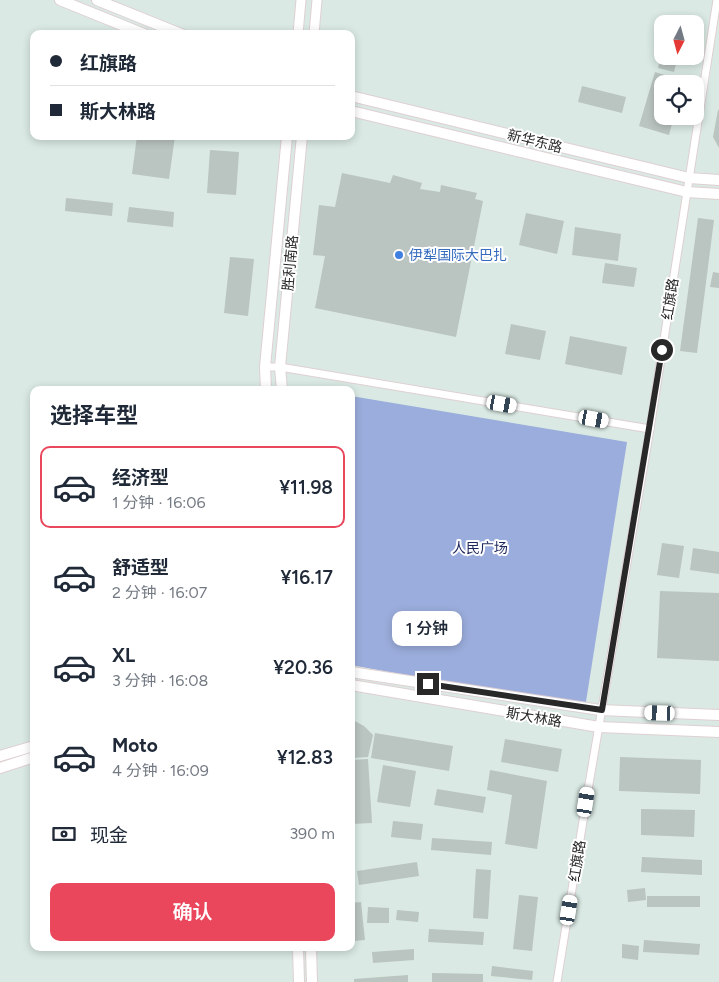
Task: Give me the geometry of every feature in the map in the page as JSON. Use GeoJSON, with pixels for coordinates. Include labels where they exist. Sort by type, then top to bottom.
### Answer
{"type":"FeatureCollection","features":[{"type":"Feature","properties":{"kind":"main road"},"geometry":{"type":"LineString","coordinates":[[60,0],[134,30]]}},
{"type":"Feature","properties":{"kind":"main road"},"geometry":{"type":"LineString","coordinates":[[97,0],[171,30]]}},
{"type":"Feature","properties":{"kind":"main road","name":"新华东路"},"geometry":{"type":"LineString","coordinates":[[355,97],[689,178],[719,180]]}},
{"type":"Feature","properties":{"kind":"main road","name":"新华东路"},"geometry":{"type":"LineString","coordinates":[[355,111],[688,192],[719,194]]}},
{"type":"Feature","properties":{"kind":"main road","name":"胜利南路"},"geometry":{"type":"LineString","coordinates":[[266,386],[265,367],[286,140]]}},
{"type":"Feature","properties":{"kind":"main road","name":"胜利南路"},"geometry":{"type":"LineString","coordinates":[[282,386],[280,367],[302,140]]}},
{"type":"Feature","properties":{"kind":"main road","name":"斯大林路"},"geometry":{"type":"LineString","coordinates":[[355,673],[602,710],[719,715]]}},
{"type":"Feature","properties":{"kind":"main road","name":"斯大林路"},"geometry":{"type":"LineString","coordinates":[[355,686],[599,728],[719,732]]}},
{"type":"Feature","properties":{"kind":"main road"},"geometry":{"type":"LineString","coordinates":[[0,756],[30,747]]}},
{"type":"Feature","properties":{"kind":"main road"},"geometry":{"type":"LineString","coordinates":[[0,768],[30,758]]}},
{"type":"Feature","properties":{"kind":"main road"},"geometry":{"type":"LineString","coordinates":[[298,951],[299,982]]}},
{"type":"Feature","properties":{"kind":"main road"},"geometry":{"type":"LineString","coordinates":[[311,951],[312,982]]}},
{"type":"Feature","properties":{"kind":"street"},"geometry":{"type":"LineString","coordinates":[[298,30],[302,0]]}},
{"type":"Feature","properties":{"kind":"street"},"geometry":{"type":"LineString","coordinates":[[314,30],[317,0]]}},
{"type":"Feature","properties":{"kind":"street","name":"红旗路"},"geometry":{"type":"LineString","coordinates":[[558,982],[650,429],[718,0]]}},
{"type":"Feature","properties":{"kind":"street"},"geometry":{"type":"LineString","coordinates":[[265,367],[280,367],[650,429]]}},
{"type":"Feature","properties":{"kind":"green space","name":"人民广场"},"geometry":{"type":"Polygon","coordinates":[[[355,397],[627,442],[585,708],[355,666],[355,397]]]}},
{"type":"Feature","properties":{"kind":"building"},"geometry":{"type":"Polygon","coordinates":[[[659,65],[676,65],[674,72],[658,68],[659,65]]]}},
{"type":"Feature","properties":{"kind":"building"},"geometry":{"type":"Polygon","coordinates":[[[655,72],[665,75],[654,75],[655,72]]]}},
{"type":"Feature","properties":{"kind":"building"},"geometry":{"type":"Polygon","coordinates":[[[654,75],[654,125],[672,125],[669,135],[639,126],[654,75]]]}},
{"type":"Feature","properties":{"kind":"building"},"geometry":{"type":"Polygon","coordinates":[[[582,86],[626,97],[622,113],[578,102],[582,86]]]}},
{"type":"Feature","properties":{"kind":"building"},"geometry":{"type":"Polygon","coordinates":[[[719,110],[719,148],[713,137],[719,110]]]}},
{"type":"Feature","properties":{"kind":"building"},"geometry":{"type":"Polygon","coordinates":[[[136,140],[174,140],[169,179],[132,174],[136,140]]]}},
{"type":"Feature","properties":{"kind":"building"},"geometry":{"type":"Polygon","coordinates":[[[210,150],[239,152],[236,195],[207,193],[210,150]]]}},
{"type":"Feature","properties":{"kind":"building","name":"伊犁国际大巴扎"},"geometry":{"type":"Polygon","coordinates":[[[342,173],[390,183],[393,175],[422,183],[420,189],[440,192],[441,185],[477,193],[475,199],[483,201],[456,337],[315,308],[325,256],[313,255],[319,205],[335,207],[342,173]]]}},
{"type":"Feature","properties":{"kind":"building"},"geometry":{"type":"Polygon","coordinates":[[[66,198],[113,203],[112,216],[65,211],[66,198]]]}},
{"type":"Feature","properties":{"kind":"building"},"geometry":{"type":"Polygon","coordinates":[[[129,207],[174,212],[173,227],[127,222],[129,207]]]}},
{"type":"Feature","properties":{"kind":"building"},"geometry":{"type":"Polygon","coordinates":[[[526,213],[564,221],[557,254],[519,245],[526,213]]]}},
{"type":"Feature","properties":{"kind":"building"},"geometry":{"type":"Polygon","coordinates":[[[698,218],[714,220],[697,353],[680,351],[698,218]]]}},
{"type":"Feature","properties":{"kind":"building"},"geometry":{"type":"Polygon","coordinates":[[[575,227],[621,234],[618,261],[572,255],[575,227]]]}},
{"type":"Feature","properties":{"kind":"building"},"geometry":{"type":"Polygon","coordinates":[[[230,257],[254,259],[248,316],[224,313],[230,257]]]}},
{"type":"Feature","properties":{"kind":"building"},"geometry":{"type":"Polygon","coordinates":[[[605,263],[637,268],[634,287],[602,283],[605,263]]]}},
{"type":"Feature","properties":{"kind":"building"},"geometry":{"type":"Polygon","coordinates":[[[713,272],[719,273],[719,288],[710,287],[713,272]]]}},
{"type":"Feature","properties":{"kind":"building"},"geometry":{"type":"Polygon","coordinates":[[[511,324],[546,331],[540,360],[505,354],[511,324]]]}},
{"type":"Feature","properties":{"kind":"building"},"geometry":{"type":"Polygon","coordinates":[[[570,336],[627,347],[622,375],[565,364],[570,336]]]}},
{"type":"Feature","properties":{"kind":"building"},"geometry":{"type":"Polygon","coordinates":[[[662,543],[684,546],[679,578],[657,575],[662,543]]]}},
{"type":"Feature","properties":{"kind":"building"},"geometry":{"type":"Polygon","coordinates":[[[693,548],[719,552],[719,574],[690,570],[693,548]]]}},
{"type":"Feature","properties":{"kind":"building"},"geometry":{"type":"Polygon","coordinates":[[[660,591],[719,593],[719,661],[657,658],[660,591]]]}},
{"type":"Feature","properties":{"kind":"building"},"geometry":{"type":"Polygon","coordinates":[[[355,721],[364,726],[373,735],[368,757],[355,758],[355,721]]]}},
{"type":"Feature","properties":{"kind":"building"},"geometry":{"type":"Polygon","coordinates":[[[375,733],[453,746],[449,771],[371,758],[375,733]]]}},
{"type":"Feature","properties":{"kind":"building"},"geometry":{"type":"Polygon","coordinates":[[[505,739],[562,749],[558,772],[501,762],[505,739]]]}},
{"type":"Feature","properties":{"kind":"building"},"geometry":{"type":"Polygon","coordinates":[[[620,757],[701,760],[700,794],[619,791],[620,757]]]}},
{"type":"Feature","properties":{"kind":"building"},"geometry":{"type":"Polygon","coordinates":[[[368,759],[372,823],[355,824],[355,760],[368,759]]]}},
{"type":"Feature","properties":{"kind":"building"},"geometry":{"type":"Polygon","coordinates":[[[383,765],[416,771],[410,807],[377,802],[383,765]]]}},
{"type":"Feature","properties":{"kind":"building"},"geometry":{"type":"Polygon","coordinates":[[[490,770],[547,781],[537,849],[505,844],[512,795],[487,790],[490,770]]]}},
{"type":"Feature","properties":{"kind":"building"},"geometry":{"type":"Polygon","coordinates":[[[437,789],[486,797],[483,813],[434,805],[437,789]]]}},
{"type":"Feature","properties":{"kind":"building"},"geometry":{"type":"Polygon","coordinates":[[[641,809],[695,810],[694,837],[641,835],[641,809]]]}},
{"type":"Feature","properties":{"kind":"building"},"geometry":{"type":"Polygon","coordinates":[[[393,821],[423,824],[421,840],[391,837],[393,821]]]}},
{"type":"Feature","properties":{"kind":"building"},"geometry":{"type":"Polygon","coordinates":[[[432,838],[492,842],[491,855],[431,850],[432,838]]]}},
{"type":"Feature","properties":{"kind":"building"},"geometry":{"type":"Polygon","coordinates":[[[642,857],[702,860],[702,875],[641,872],[642,857]]]}},
{"type":"Feature","properties":{"kind":"building"},"geometry":{"type":"Polygon","coordinates":[[[417,862],[419,876],[359,885],[357,871],[417,862]]]}},
{"type":"Feature","properties":{"kind":"building"},"geometry":{"type":"Polygon","coordinates":[[[476,869],[491,870],[488,919],[473,918],[476,869]]]}},
{"type":"Feature","properties":{"kind":"building"},"geometry":{"type":"Polygon","coordinates":[[[645,888],[646,900],[628,902],[627,890],[645,888]]]}},
{"type":"Feature","properties":{"kind":"building"},"geometry":{"type":"Polygon","coordinates":[[[519,895],[538,897],[532,951],[513,949],[519,895]]]}},
{"type":"Feature","properties":{"kind":"building"},"geometry":{"type":"Polygon","coordinates":[[[647,896],[700,896],[700,907],[647,907],[647,896]]]}},
{"type":"Feature","properties":{"kind":"building"},"geometry":{"type":"Polygon","coordinates":[[[361,902],[365,940],[355,941],[355,903],[361,902]]]}},
{"type":"Feature","properties":{"kind":"building"},"geometry":{"type":"Polygon","coordinates":[[[368,907],[389,908],[389,923],[367,923],[368,907]]]}},
{"type":"Feature","properties":{"kind":"building"},"geometry":{"type":"Polygon","coordinates":[[[397,910],[419,912],[418,922],[396,920],[397,910]]]}},
{"type":"Feature","properties":{"kind":"building"},"geometry":{"type":"Polygon","coordinates":[[[429,929],[484,932],[483,945],[428,942],[429,929]]]}},
{"type":"Feature","properties":{"kind":"building"},"geometry":{"type":"Polygon","coordinates":[[[644,940],[700,944],[699,955],[643,952],[644,940]]]}},
{"type":"Feature","properties":{"kind":"building"},"geometry":{"type":"Polygon","coordinates":[[[622,944],[639,946],[638,960],[622,958],[622,944]]]}},
{"type":"Feature","properties":{"kind":"building"},"geometry":{"type":"Polygon","coordinates":[[[414,949],[414,960],[373,963],[372,952],[414,949]]]}},
{"type":"Feature","properties":{"kind":"building"},"geometry":{"type":"Polygon","coordinates":[[[492,966],[533,971],[532,980],[491,976],[492,966]]]}},
{"type":"Feature","properties":{"kind":"building"},"geometry":{"type":"Polygon","coordinates":[[[432,973],[483,974],[483,982],[432,982],[432,973]]]}},
{"type":"Feature","properties":{"kind":"building"},"geometry":{"type":"Polygon","coordinates":[[[408,975],[408,982],[354,982],[354,979],[408,975]]]}},
{"type":"Feature","properties":{"kind":"place","name":"伊犁国际大巴扎"},"geometry":{"type":"Point","coordinates":[399,255]}},
{"type":"Feature","properties":{"kind":"route"},"geometry":{"type":"LineString","coordinates":[[428,684],[602,710],[662,350]]}}]}
